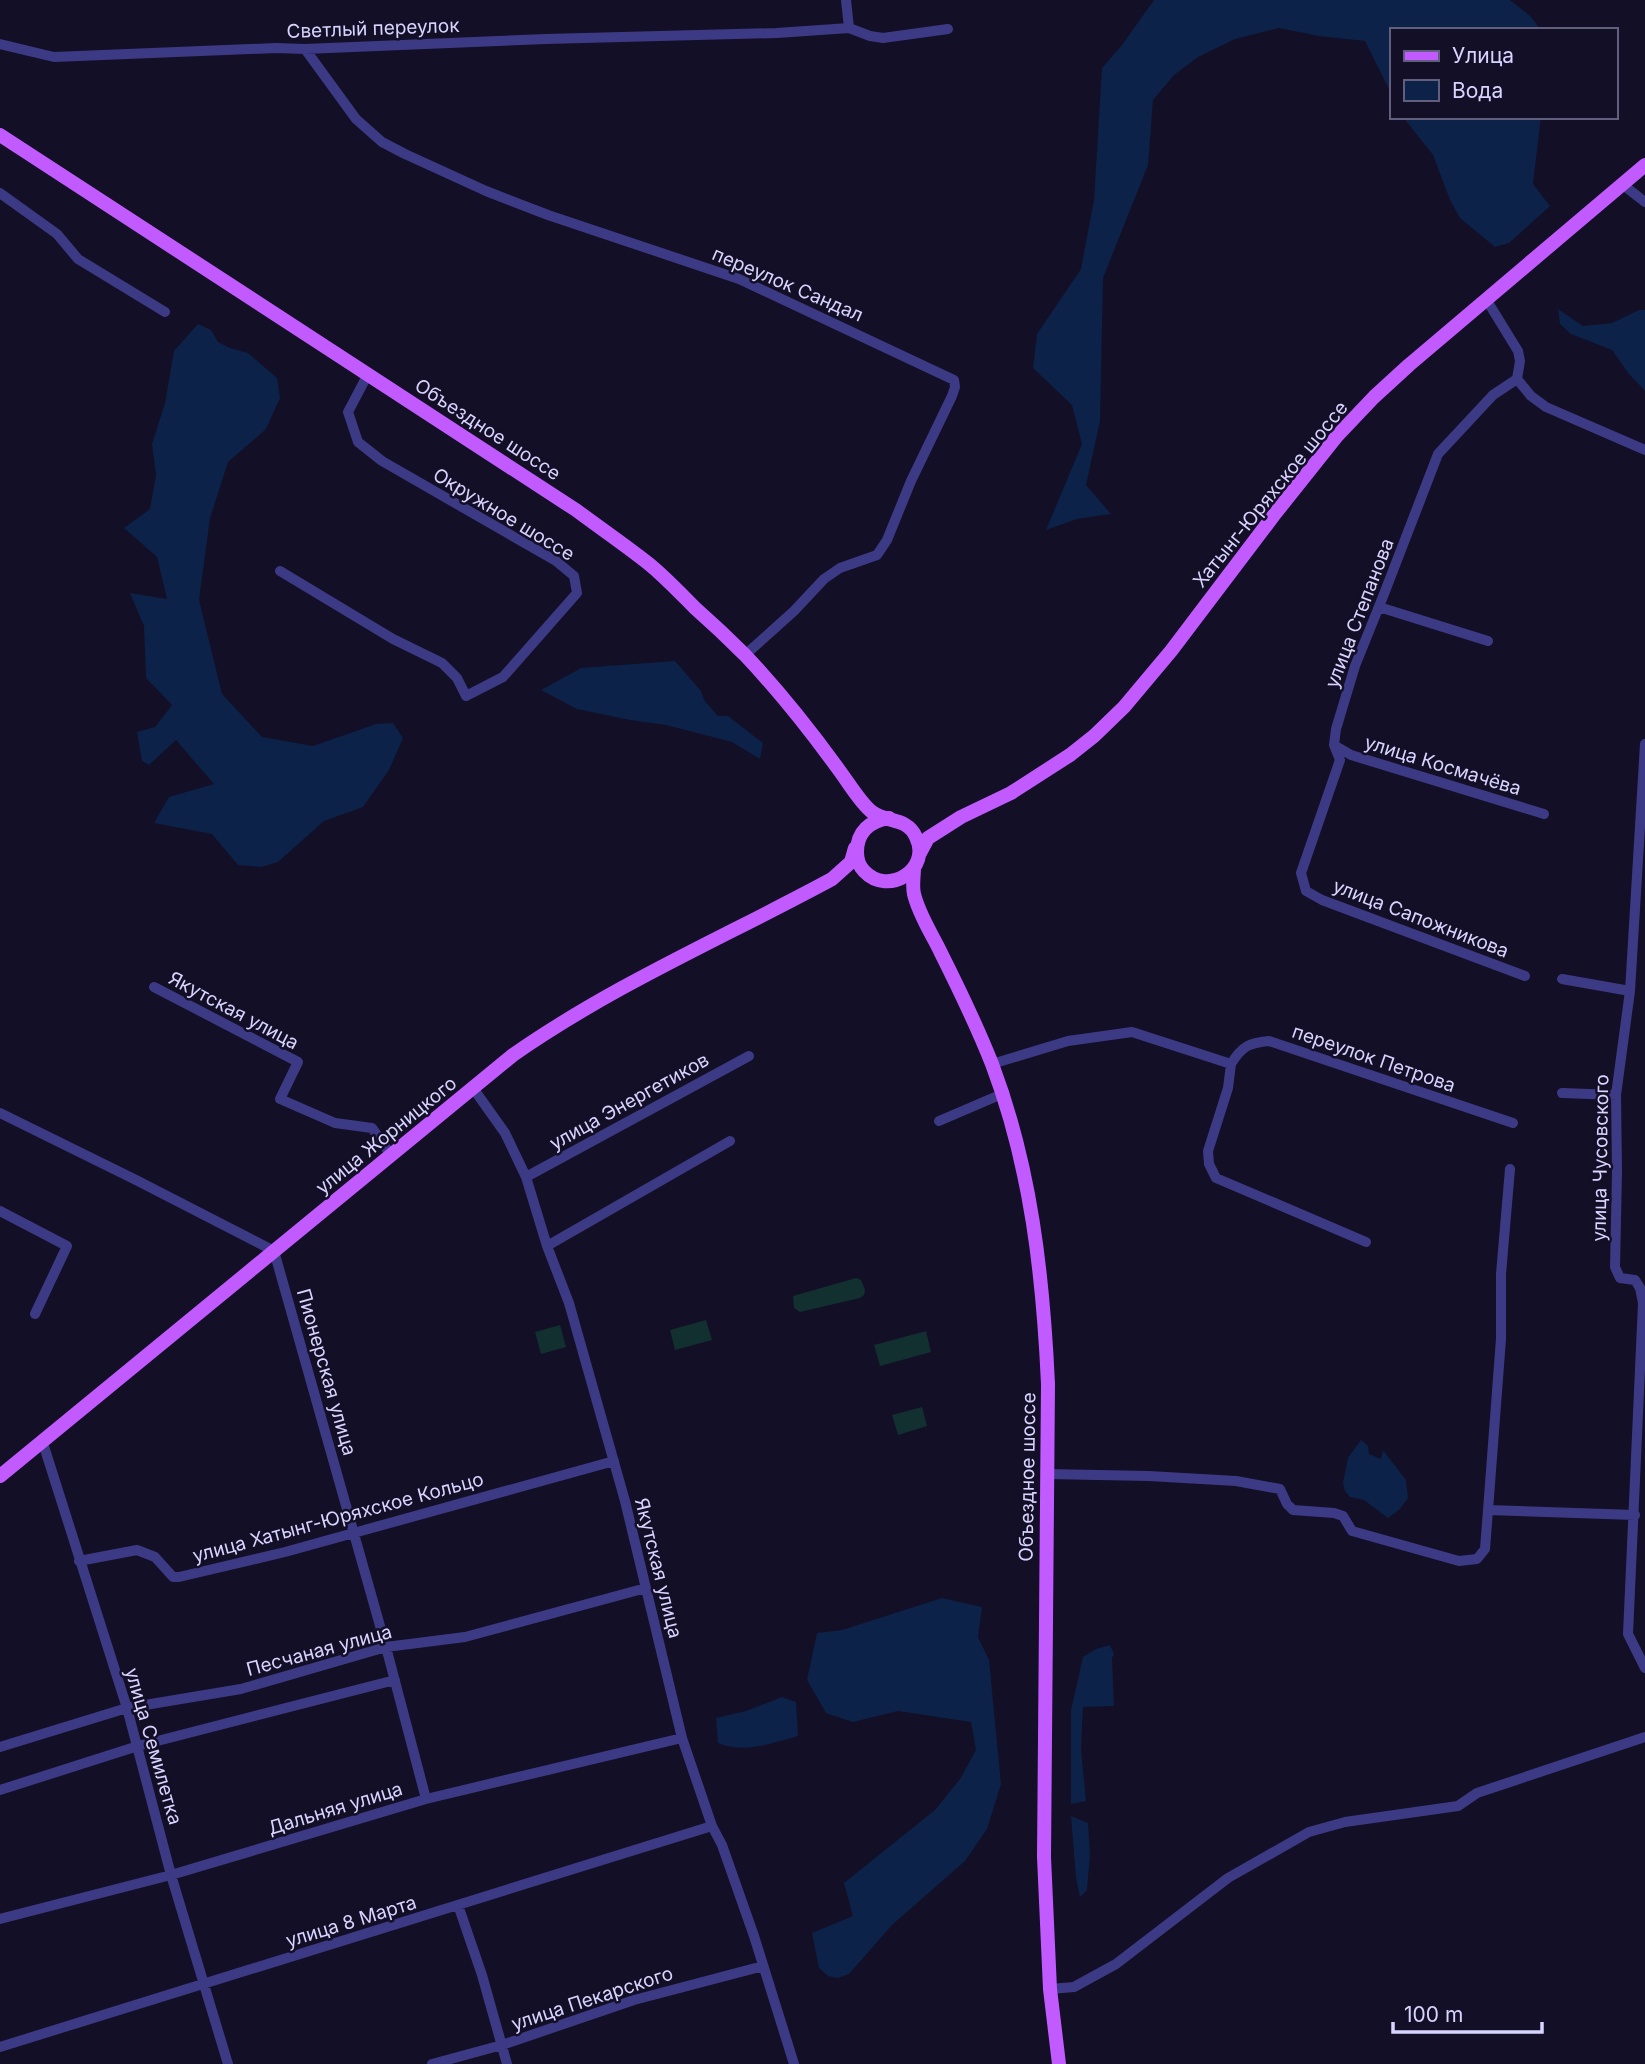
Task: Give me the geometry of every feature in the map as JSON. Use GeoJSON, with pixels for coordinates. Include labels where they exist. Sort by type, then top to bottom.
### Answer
{"type":"FeatureCollection","features":[{"type":"Feature","properties":{"kind":"main road","name":"Объездное шоссе"},"geometry":{"type":"LineString","coordinates":[[0,135],[576,510],[650,565],[745,655],[806,724],[873,813],[896,820]]}},
{"type":"Feature","properties":{"kind":"main road","name":"Хатынг-Юряхское шоссе"},"geometry":{"type":"LineString","coordinates":[[920,853],[928,838],[961,817],[1011,793],[1094,736],[1124,707],[1171,651],[1274,514],[1337,436],[1374,397],[1645,165]]}},
{"type":"Feature","properties":{"kind":"main road"},"geometry":{"type":"LineString","coordinates":[[857,842],[864,828],[876,820],[896,820],[916,835],[920,853],[914,868],[899,880],[883,881],[869,876],[857,859],[857,842],[862,817],[858,795]]}},
{"type":"Feature","properties":{"kind":"main road","name":"Хатынг-Юряхское шоссе"},"geometry":{"type":"LineString","coordinates":[[896,820],[924,828],[961,817]]}},
{"type":"Feature","properties":{"kind":"main road","name":"улица Жорницкого"},"geometry":{"type":"LineString","coordinates":[[832,879],[851,862],[857,842]]}},
{"type":"Feature","properties":{"kind":"main road","name":"Объездное шоссе"},"geometry":{"type":"LineString","coordinates":[[914,868],[914,895],[921,913],[992,1064],[1020,1159],[1035,1228],[1048,1384],[1044,1857],[1050,1989],[1059,2064]]}},
{"type":"Feature","properties":{"kind":"main road","name":"улица Жорницкого"},"geometry":{"type":"LineString","coordinates":[[0,1476],[513,1055],[552,1027],[832,879],[857,873],[883,881]]}},
{"type":"Feature","properties":{"kind":"main road","name":"Объездное шоссе"},"geometry":{"type":"LineString","coordinates":[[883,881],[910,898],[921,913]]}},
{"type":"Feature","properties":{"kind":"street"},"geometry":{"type":"LineString","coordinates":[[846,0],[849,27],[870,36],[883,38],[948,29]]}},
{"type":"Feature","properties":{"kind":"street","name":"Светлый переулок"},"geometry":{"type":"LineString","coordinates":[[0,44],[54,57],[750,34],[849,27]]}},
{"type":"Feature","properties":{"kind":"street","name":"переулок Сандал"},"geometry":{"type":"LineString","coordinates":[[305,49],[356,120],[382,142],[405,154],[486,191],[548,215],[739,279],[954,380],[952,396],[911,481],[887,540],[877,555],[840,568],[824,579],[794,611],[745,655]]}},
{"type":"Feature","properties":{"kind":"street"},"geometry":{"type":"LineString","coordinates":[[1622,184],[1645,202]]}},
{"type":"Feature","properties":{"kind":"street"},"geometry":{"type":"LineString","coordinates":[[0,193],[57,234],[78,259],[165,312]]}},
{"type":"Feature","properties":{"kind":"street"},"geometry":{"type":"LineString","coordinates":[[1486,299],[1517,351],[1520,360],[1517,380],[1531,396],[1546,407],[1645,450]]}},
{"type":"Feature","properties":{"kind":"street","name":"Окружное шоссе"},"geometry":{"type":"LineString","coordinates":[[280,571],[393,639],[442,663],[457,678],[467,696],[503,677],[577,593],[574,576],[556,561],[382,461],[358,442],[348,412],[368,374]]}},
{"type":"Feature","properties":{"kind":"street","name":"улица Степанова"},"geometry":{"type":"LineString","coordinates":[[1306,891],[1301,873],[1340,760],[1334,746],[1336,729],[1355,666],[1438,454],[1493,395],[1517,380]]}},
{"type":"Feature","properties":{"kind":"street"},"geometry":{"type":"LineString","coordinates":[[1379,607],[1488,641]]}},
{"type":"Feature","properties":{"kind":"street","name":"улица Чусовского"},"geometry":{"type":"LineString","coordinates":[[1645,744],[1630,991],[1616,1095],[1615,1267],[1620,1278],[1635,1280],[1640,1287],[1643,1303],[1628,1633],[1645,1668]]}},
{"type":"Feature","properties":{"kind":"street","name":"улица Космачёва"},"geometry":{"type":"LineString","coordinates":[[1334,746],[1350,755],[1544,814]]}},
{"type":"Feature","properties":{"kind":"street","name":"улица Сапожникова"},"geometry":{"type":"LineString","coordinates":[[1306,891],[1322,900],[1525,976]]}},
{"type":"Feature","properties":{"kind":"street"},"geometry":{"type":"LineString","coordinates":[[1562,979],[1630,991]]}},
{"type":"Feature","properties":{"kind":"street","name":"Якутская улица"},"geometry":{"type":"LineString","coordinates":[[155,988],[298,1062],[280,1099],[335,1123],[372,1128],[391,1155]]}},
{"type":"Feature","properties":{"kind":"street"},"geometry":{"type":"LineString","coordinates":[[992,1064],[1068,1041],[1132,1032],[1231,1064],[1227,1088],[1208,1150],[1209,1164],[1216,1178],[1366,1242]]}},
{"type":"Feature","properties":{"kind":"street","name":"переулок Петрова"},"geometry":{"type":"LineString","coordinates":[[1231,1064],[1239,1051],[1253,1042],[1269,1041],[1513,1123]]}},
{"type":"Feature","properties":{"kind":"street","name":"улица Энергетиков"},"geometry":{"type":"LineString","coordinates":[[526,1177],[749,1056]]}},
{"type":"Feature","properties":{"kind":"street","name":"Якутская улица"},"geometry":{"type":"LineString","coordinates":[[473,1088],[505,1133],[526,1177],[547,1246],[569,1303],[614,1461],[682,1738],[712,1826],[722,1845],[794,2064]]}},
{"type":"Feature","properties":{"kind":"street"},"geometry":{"type":"LineString","coordinates":[[1562,1093],[1616,1095]]}},
{"type":"Feature","properties":{"kind":"street"},"geometry":{"type":"LineString","coordinates":[[939,1121],[1002,1094]]}},
{"type":"Feature","properties":{"kind":"street"},"geometry":{"type":"LineString","coordinates":[[0,1113],[274,1251]]}},
{"type":"Feature","properties":{"kind":"street"},"geometry":{"type":"LineString","coordinates":[[547,1246],[730,1141]]}},
{"type":"Feature","properties":{"kind":"street"},"geometry":{"type":"LineString","coordinates":[[1046,1474],[1236,1480],[1280,1489],[1293,1510],[1343,1516],[1352,1531],[1459,1561],[1477,1559],[1485,1549],[1501,1339],[1502,1262],[1510,1169]]}},
{"type":"Feature","properties":{"kind":"street"},"geometry":{"type":"LineString","coordinates":[[0,1211],[67,1247],[35,1314]]}},
{"type":"Feature","properties":{"kind":"street","name":"Пионерская улица"},"geometry":{"type":"LineString","coordinates":[[274,1251],[426,1799]]}},
{"type":"Feature","properties":{"kind":"street","name":"улица Семилетка"},"geometry":{"type":"LineString","coordinates":[[41,1440],[127,1708],[171,1875],[228,2064]]}},
{"type":"Feature","properties":{"kind":"street","name":"улица Хатынг-Юряхское Кольцо"},"geometry":{"type":"LineString","coordinates":[[79,1561],[137,1549],[155,1557],[173,1577],[179,1577],[285,1552],[614,1461]]}},
{"type":"Feature","properties":{"kind":"street"},"geometry":{"type":"LineString","coordinates":[[1488,1510],[1635,1515]]}},
{"type":"Feature","properties":{"kind":"street","name":"Песчаная улица"},"geometry":{"type":"LineString","coordinates":[[0,1747],[127,1708],[241,1689],[386,1647],[465,1637],[646,1588]]}},
{"type":"Feature","properties":{"kind":"street"},"geometry":{"type":"LineString","coordinates":[[0,1790],[138,1746],[395,1680]]}},
{"type":"Feature","properties":{"kind":"street"},"geometry":{"type":"LineString","coordinates":[[1050,1989],[1074,1987],[1116,1964],[1228,1878],[1309,1832],[1345,1822],[1458,1806],[1477,1793],[1645,1737]]}},
{"type":"Feature","properties":{"kind":"street","name":"Дальняя улица"},"geometry":{"type":"LineString","coordinates":[[0,1919],[171,1875],[426,1799],[682,1738]]}},
{"type":"Feature","properties":{"kind":"street","name":"улица 8 Марта"},"geometry":{"type":"LineString","coordinates":[[0,2047],[712,1826]]}},
{"type":"Feature","properties":{"kind":"street"},"geometry":{"type":"LineString","coordinates":[[458,1905],[482,1975],[507,2064]]}},
{"type":"Feature","properties":{"kind":"street","name":"улица Пекарского"},"geometry":{"type":"LineString","coordinates":[[432,2064],[502,2045],[634,2000],[763,1966]]}},
{"type":"Feature","properties":{"kind":"green space"},"geometry":{"type":"Polygon","coordinates":[[[856,1278],[861,1280],[865,1290],[860,1298],[800,1312],[794,1308],[793,1296],[856,1278]]]}},
{"type":"Feature","properties":{"kind":"green space"},"geometry":{"type":"Polygon","coordinates":[[[706,1320],[712,1340],[675,1350],[670,1330],[706,1320]]]}},
{"type":"Feature","properties":{"kind":"green space"},"geometry":{"type":"Polygon","coordinates":[[[560,1325],[566,1347],[541,1354],[535,1332],[560,1325]]]}},
{"type":"Feature","properties":{"kind":"green space"},"geometry":{"type":"Polygon","coordinates":[[[926,1331],[931,1352],[880,1366],[874,1345],[926,1331]]]}},
{"type":"Feature","properties":{"kind":"green space"},"geometry":{"type":"Polygon","coordinates":[[[922,1407],[927,1426],[898,1435],[892,1415],[922,1407]]]}},
{"type":"Feature","properties":{"kind":"water"},"geometry":{"type":"Polygon","coordinates":[[[1154,0],[1510,0],[1530,16],[1539,28],[1390,28],[1390,91],[1365,41],[1279,28],[1235,39],[1198,57],[1174,75],[1153,100],[1148,165],[1103,278],[1100,421],[1086,485],[1111,514],[1077,519],[1046,530],[1082,444],[1072,405],[1033,368],[1037,334],[1081,269],[1094,200],[1102,68],[1154,0]]]}},
{"type":"Feature","properties":{"kind":"water"},"geometry":{"type":"Polygon","coordinates":[[[1405,119],[1541,119],[1533,184],[1550,206],[1509,243],[1495,247],[1460,218],[1450,200],[1433,155],[1405,119]]]}},
{"type":"Feature","properties":{"kind":"water"},"geometry":{"type":"Polygon","coordinates":[[[1558,309],[1583,326],[1612,323],[1639,310],[1645,310],[1645,391],[1612,350],[1571,334],[1560,324],[1558,309]]]}},
{"type":"Feature","properties":{"kind":"water"},"geometry":{"type":"Polygon","coordinates":[[[198,324],[211,330],[218,342],[248,353],[277,378],[280,398],[266,429],[228,462],[210,518],[199,600],[222,694],[262,737],[313,746],[376,724],[393,723],[403,738],[389,770],[363,807],[324,821],[278,862],[261,867],[238,865],[212,834],[154,823],[169,797],[214,784],[176,740],[149,765],[142,761],[137,732],[155,727],[172,705],[146,678],[144,626],[130,593],[167,599],[157,557],[124,528],[150,509],[156,475],[152,444],[165,403],[174,351],[198,324]]]}},
{"type":"Feature","properties":{"kind":"water"},"geometry":{"type":"Polygon","coordinates":[[[675,661],[718,716],[728,716],[763,743],[760,759],[732,742],[666,725],[577,709],[541,690],[581,668],[675,661]]]}},
{"type":"Feature","properties":{"kind":"water"},"geometry":{"type":"Polygon","coordinates":[[[1361,1440],[1368,1446],[1369,1454],[1381,1459],[1383,1450],[1406,1480],[1408,1498],[1399,1510],[1388,1518],[1364,1500],[1350,1497],[1345,1491],[1343,1483],[1348,1458],[1361,1440]]]}},
{"type":"Feature","properties":{"kind":"water"},"geometry":{"type":"Polygon","coordinates":[[[942,1598],[982,1607],[978,1637],[989,1660],[1001,1784],[987,1829],[965,1861],[892,1925],[849,1974],[838,1978],[828,1976],[819,1968],[812,1933],[853,1916],[844,1883],[935,1810],[960,1779],[976,1750],[971,1722],[898,1711],[853,1722],[826,1713],[807,1680],[817,1633],[842,1630],[942,1598]]]}},
{"type":"Feature","properties":{"kind":"water"},"geometry":{"type":"Polygon","coordinates":[[[1110,1645],[1114,1654],[1114,1706],[1083,1707],[1081,1749],[1086,1801],[1071,1804],[1071,1710],[1083,1657],[1110,1645]]]}},
{"type":"Feature","properties":{"kind":"water"},"geometry":{"type":"Polygon","coordinates":[[[782,1697],[796,1702],[798,1736],[738,1748],[718,1743],[716,1718],[746,1711],[782,1697]]]}},
{"type":"Feature","properties":{"kind":"water"},"geometry":{"type":"Polygon","coordinates":[[[1071,1816],[1088,1823],[1090,1854],[1087,1890],[1080,1897],[1076,1878],[1071,1816]]]}}]}
